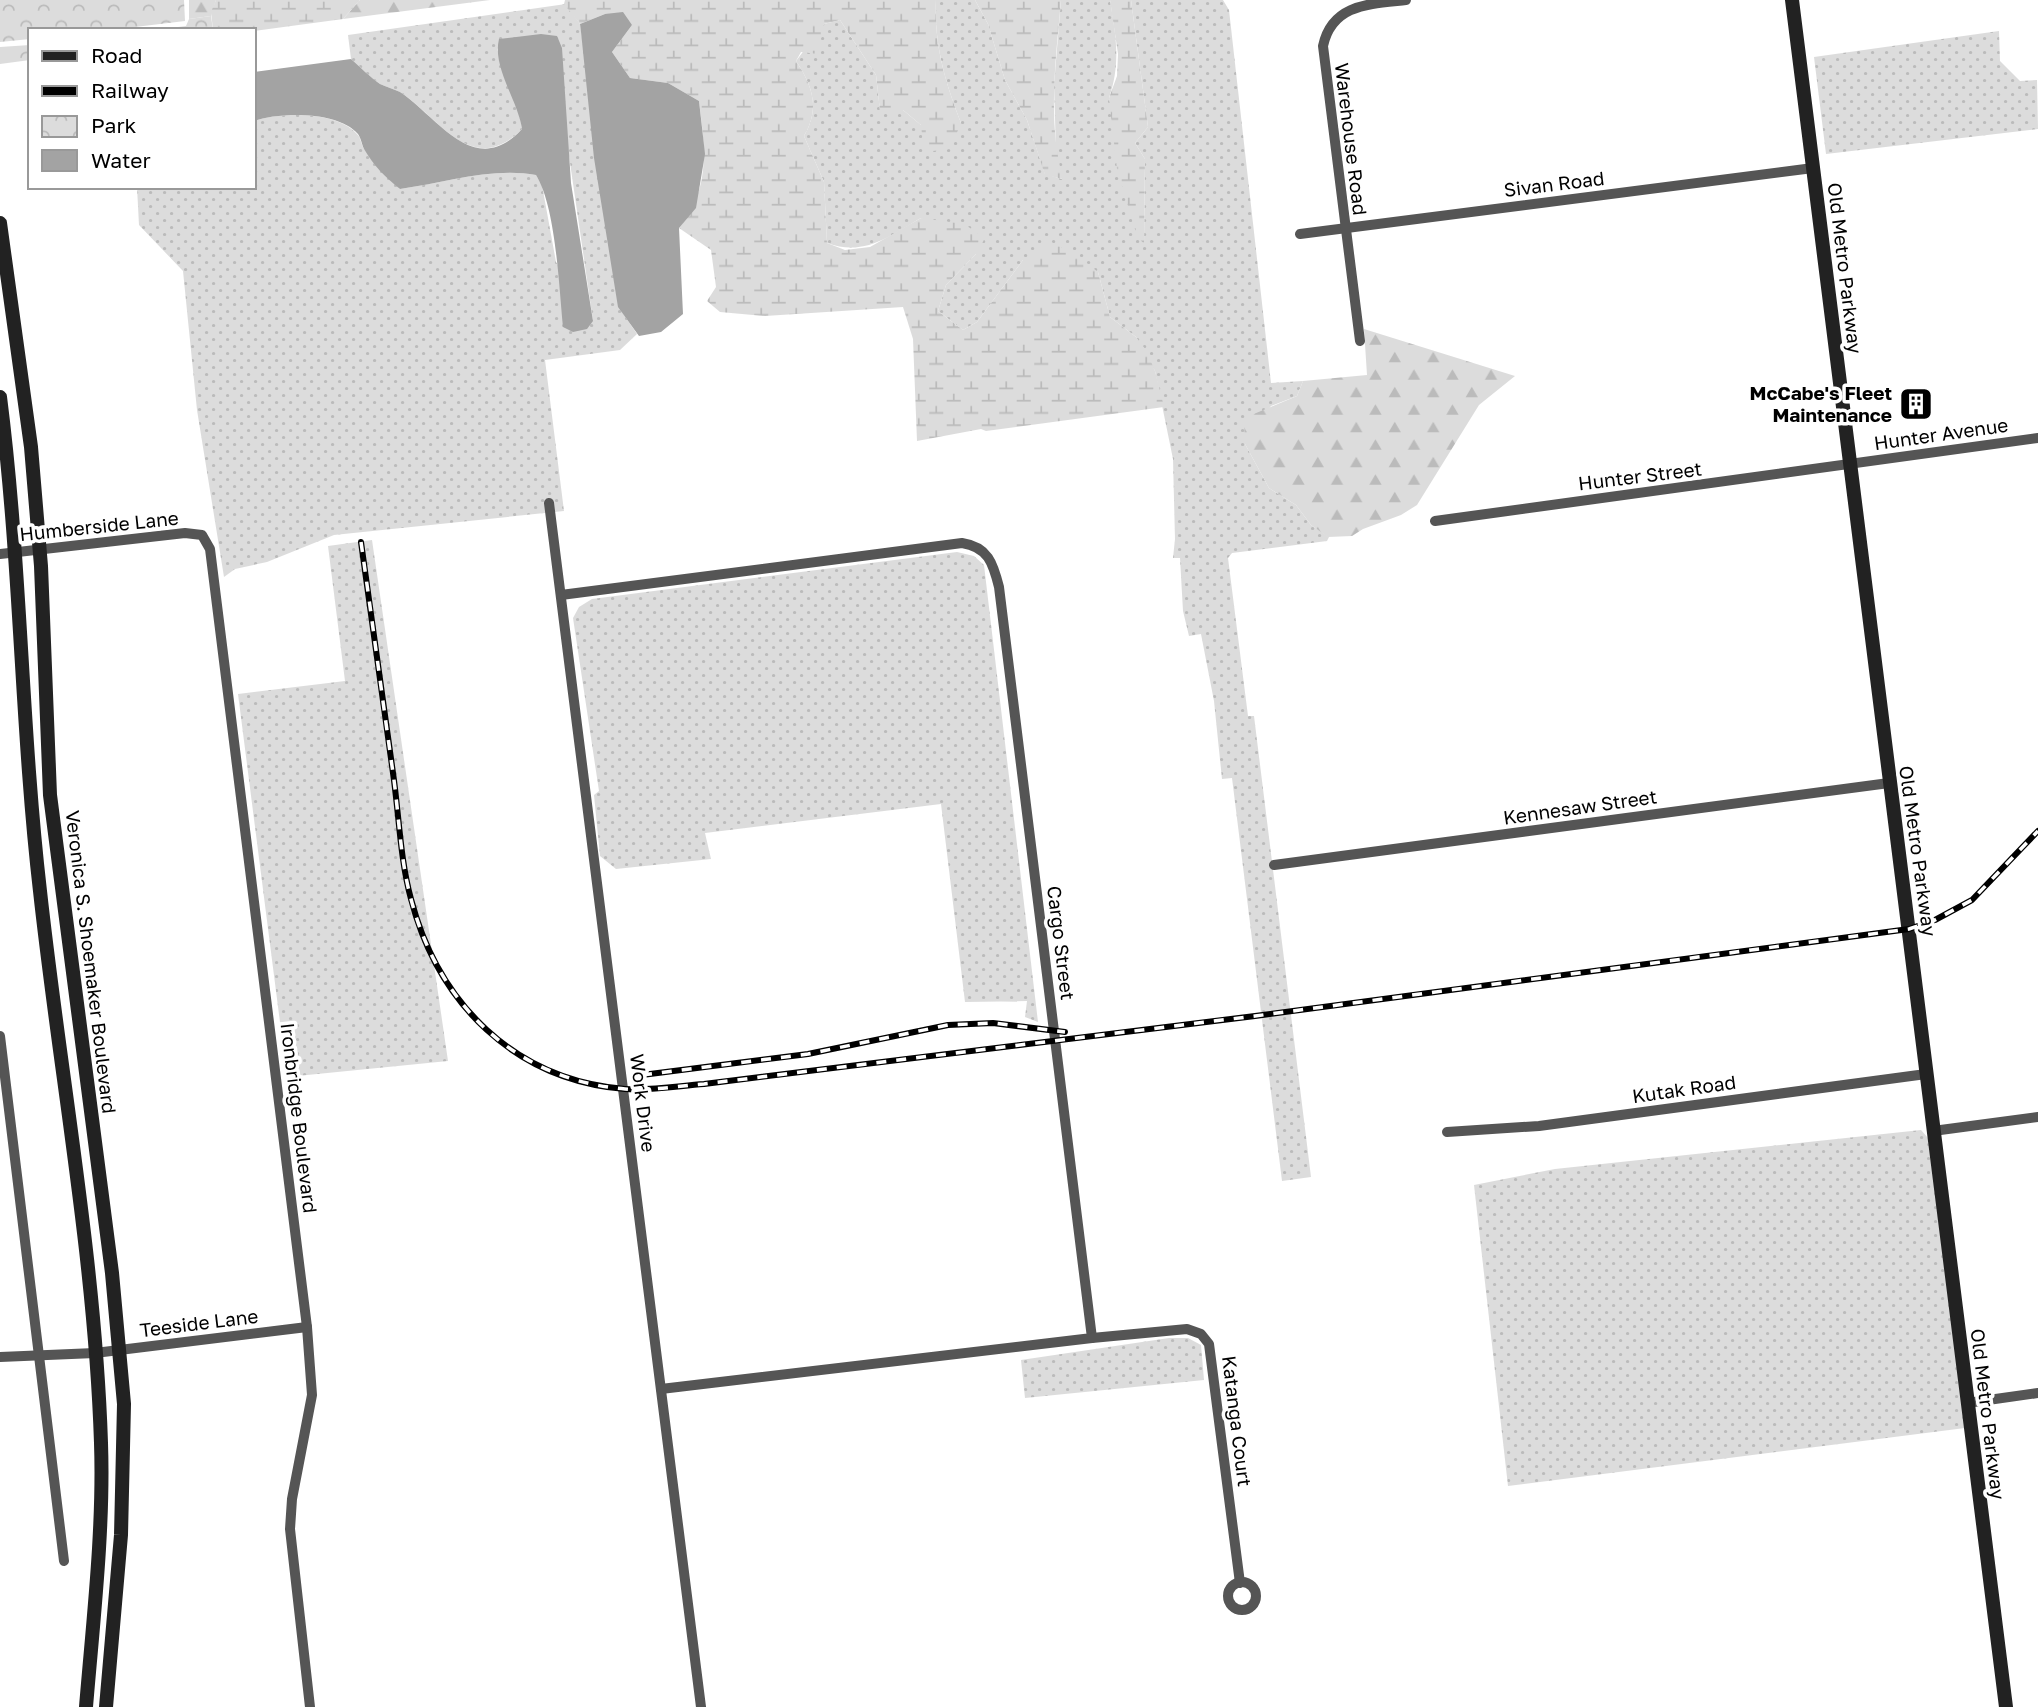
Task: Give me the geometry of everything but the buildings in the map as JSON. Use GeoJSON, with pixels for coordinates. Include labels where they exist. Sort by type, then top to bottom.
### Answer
{"type":"FeatureCollection","features":[{"type":"Feature","properties":{"kind":"street","name":"Warehouse Road"},"geometry":{"type":"LineString","coordinates":[[1360,341],[1322,60],[1326,33],[1345,11],[1360,5],[1406,0]]}},
{"type":"Feature","properties":{"kind":"street","name":"Old Metro Parkway"},"geometry":{"type":"LineString","coordinates":[[1792,0],[2006,1707]]}},
{"type":"Feature","properties":{"kind":"street","name":"Sivan Road"},"geometry":{"type":"LineString","coordinates":[[1300,234],[1813,168]]}},
{"type":"Feature","properties":{"kind":"street","name":"Veronica S. Shoemaker Boulevard"},"geometry":{"type":"LineString","coordinates":[[0,223],[31,447],[40,549],[50,795],[112,1273],[124,1404],[121,1535],[106,1707]]}},
{"type":"Feature","properties":{"kind":"street"},"geometry":{"type":"LineString","coordinates":[[0,397],[7,553],[38,879],[92,1298],[101,1446],[94,1611],[86,1707]]}},
{"type":"Feature","properties":{"kind":"street","name":"Hunter Avenue"},"geometry":{"type":"LineString","coordinates":[[1850,466],[1919,453],[2038,438]]}},
{"type":"Feature","properties":{"kind":"street","name":"Hunter Street"},"geometry":{"type":"LineString","coordinates":[[1435,521],[1850,466]]}},
{"type":"Feature","properties":{"kind":"street","name":"Work Drive"},"geometry":{"type":"LineString","coordinates":[[549,503],[701,1707]]}},
{"type":"Feature","properties":{"kind":"street","name":"Humberside Lane"},"geometry":{"type":"LineString","coordinates":[[7,553],[185,533],[202,535]]}},
{"type":"Feature","properties":{"kind":"street","name":"Ironbridge Boulevard"},"geometry":{"type":"LineString","coordinates":[[202,535],[210,549],[307,1326],[312,1395],[292,1499],[290,1529],[310,1707]]}},
{"type":"Feature","properties":{"kind":"street","name":"Cargo Street"},"geometry":{"type":"LineString","coordinates":[[561,595],[962,543],[975,545],[986,552],[995,568],[999,587],[1092,1338]]}},
{"type":"Feature","properties":{"kind":"street","name":"Kennesaw Street"},"geometry":{"type":"LineString","coordinates":[[1275,865],[1889,783]]}},
{"type":"Feature","properties":{"kind":"street"},"geometry":{"type":"LineString","coordinates":[[0,1036],[64,1560]]}},
{"type":"Feature","properties":{"kind":"street","name":"Kutak Road"},"geometry":{"type":"LineString","coordinates":[[1447,1132],[1526,1127],[1926,1074]]}},
{"type":"Feature","properties":{"kind":"street"},"geometry":{"type":"LineString","coordinates":[[1933,1131],[2038,1117]]}},
{"type":"Feature","properties":{"kind":"street","name":"Teeside Lane"},"geometry":{"type":"LineString","coordinates":[[0,1357],[119,1351],[307,1326]]}},
{"type":"Feature","properties":{"kind":"street","name":"Katanga Court"},"geometry":{"type":"LineString","coordinates":[[1092,1338],[1187,1329],[1200,1334],[1209,1344],[1240,1583]]}},
{"type":"Feature","properties":{"kind":"street"},"geometry":{"type":"LineString","coordinates":[[661,1390],[1092,1338]]}},
{"type":"Feature","properties":{"kind":"street"},"geometry":{"type":"LineString","coordinates":[[1967,1403],[2038,1393]]}},
{"type":"Feature","properties":{"kind":"green space"},"geometry":{"type":"Polygon","coordinates":[[[0,0],[184,0],[185,21],[127,28],[28,28],[28,39],[0,42],[0,0]]]}},
{"type":"Feature","properties":{"kind":"green space"},"geometry":{"type":"Polygon","coordinates":[[[189,0],[216,0],[211,16],[189,19],[189,0]]]}},
{"type":"Feature","properties":{"kind":"green space"},"geometry":{"type":"Polygon","coordinates":[[[216,0],[360,0],[343,19],[256,31],[256,28],[213,28],[211,12],[216,0]]]}},
{"type":"Feature","properties":{"kind":"green space"},"geometry":{"type":"Polygon","coordinates":[[[360,0],[490,0],[343,19],[360,0]]]}},
{"type":"Feature","properties":{"kind":"green space"},"geometry":{"type":"Polygon","coordinates":[[[565,0],[936,0],[942,63],[961,123],[950,149],[924,152],[921,125],[903,110],[880,111],[876,75],[840,20],[824,24],[818,54],[801,52],[796,61],[807,79],[812,98],[812,116],[804,136],[824,182],[827,243],[845,250],[870,247],[921,218],[964,224],[985,238],[976,254],[946,285],[938,311],[963,330],[977,322],[1023,260],[1051,242],[1075,254],[1098,272],[1110,317],[1136,337],[1146,350],[1155,371],[1164,407],[986,431],[981,429],[917,441],[913,339],[903,307],[765,316],[720,312],[707,301],[716,287],[711,250],[679,228],[689,213],[701,183],[704,152],[699,101],[668,83],[630,78],[612,52],[632,25],[605,14],[580,24],[564,4],[565,0]]]}},
{"type":"Feature","properties":{"kind":"green space"},"geometry":{"type":"Polygon","coordinates":[[[936,0],[975,0],[988,24],[1005,80],[1027,120],[1045,174],[1062,179],[1056,152],[1054,85],[1061,0],[1110,0],[1116,61],[1109,98],[1144,243],[1145,159],[1135,143],[1148,127],[1131,0],[1223,0],[1229,10],[1271,383],[1303,381],[1297,396],[1271,406],[1245,444],[1269,488],[1296,505],[1311,525],[1329,537],[1327,541],[1232,553],[1228,558],[1248,716],[1254,716],[1311,1177],[1282,1181],[1232,778],[1222,779],[1214,701],[1201,634],[1189,636],[1183,611],[1180,558],[1173,558],[1173,459],[1155,371],[1136,337],[1110,317],[1098,272],[1023,260],[977,322],[963,330],[938,311],[946,285],[976,254],[921,218],[887,238],[865,246],[840,247],[827,243],[824,182],[804,136],[812,116],[812,98],[807,79],[796,61],[824,24],[840,20],[876,75],[880,110],[903,110],[921,125],[961,123],[942,63],[936,0]]]}},
{"type":"Feature","properties":{"kind":"green space"},"geometry":{"type":"Polygon","coordinates":[[[975,0],[1061,0],[1054,112],[1063,179],[1045,175],[1027,120],[1005,80],[988,24],[975,0]]]}},
{"type":"Feature","properties":{"kind":"green space"},"geometry":{"type":"Polygon","coordinates":[[[1110,0],[1131,0],[1148,127],[1135,143],[1145,159],[1144,244],[1137,236],[1117,169],[1109,98],[1117,76],[1118,54],[1110,0]]]}},
{"type":"Feature","properties":{"kind":"green space"},"geometry":{"type":"Polygon","coordinates":[[[566,4],[580,24],[622,312],[637,334],[620,350],[545,360],[564,511],[334,535],[267,562],[235,569],[224,577],[197,410],[183,271],[139,225],[137,189],[256,189],[256,120],[293,115],[322,117],[348,126],[358,136],[364,149],[400,189],[485,174],[536,175],[542,185],[556,262],[593,321],[568,149],[497,48],[522,129],[504,143],[487,148],[471,146],[456,139],[400,92],[380,84],[351,59],[348,35],[566,4]]]}},
{"type":"Feature","properties":{"kind":"green space"},"geometry":{"type":"Polygon","coordinates":[[[211,16],[213,28],[170,28],[186,26],[189,19],[211,16]]]}},
{"type":"Feature","properties":{"kind":"green space"},"geometry":{"type":"Polygon","coordinates":[[[1999,31],[2000,61],[2020,81],[2037,80],[2038,129],[1826,154],[1814,57],[1999,31]]]}},
{"type":"Feature","properties":{"kind":"green space"},"geometry":{"type":"Polygon","coordinates":[[[28,45],[28,60],[0,64],[0,47],[28,45]]]}},
{"type":"Feature","properties":{"kind":"green space"},"geometry":{"type":"Polygon","coordinates":[[[1364,329],[1515,376],[1479,405],[1417,505],[1401,515],[1363,529],[1352,536],[1328,537],[1311,525],[1296,505],[1269,488],[1245,444],[1244,418],[1297,396],[1303,381],[1367,375],[1364,329]]]}},
{"type":"Feature","properties":{"kind":"green space"},"geometry":{"type":"Polygon","coordinates":[[[372,540],[448,1061],[287,1077],[238,694],[345,681],[328,546],[372,540]]]}},
{"type":"Feature","properties":{"kind":"green space"},"geometry":{"type":"Polygon","coordinates":[[[957,552],[974,556],[984,565],[1038,1022],[1025,1017],[1027,1001],[965,1002],[941,804],[705,833],[711,859],[616,869],[600,856],[594,795],[599,791],[573,618],[579,607],[592,599],[957,552]]]}},
{"type":"Feature","properties":{"kind":"green space"},"geometry":{"type":"Polygon","coordinates":[[[1921,1130],[1928,1138],[1965,1428],[1508,1486],[1474,1185],[1555,1169],[1921,1130]]]}},
{"type":"Feature","properties":{"kind":"green space"},"geometry":{"type":"Polygon","coordinates":[[[1169,1338],[1188,1338],[1201,1345],[1204,1380],[1025,1398],[1021,1360],[1169,1338]]]}},
{"type":"Feature","properties":{"kind":"water"},"geometry":{"type":"Polygon","coordinates":[[[623,12],[632,25],[612,52],[630,78],[668,83],[699,101],[705,154],[696,208],[679,228],[683,314],[661,332],[639,336],[618,307],[594,158],[580,24],[605,14],[623,12]]]}},
{"type":"Feature","properties":{"kind":"water"},"geometry":{"type":"Polygon","coordinates":[[[541,34],[557,36],[562,48],[571,183],[593,321],[587,329],[573,332],[563,327],[552,227],[543,189],[536,175],[485,174],[400,189],[376,166],[364,149],[358,134],[349,126],[323,117],[293,115],[256,120],[256,72],[351,59],[380,84],[400,92],[457,139],[488,149],[504,143],[522,129],[502,73],[499,39],[541,34]]]}},
{"type":"Feature","properties":{"kind":"railway"},"geometry":{"type":"LineString","coordinates":[[361,542],[404,868],[423,937],[440,971],[461,1002],[486,1030],[516,1052],[549,1070],[585,1083],[625,1089],[704,1084],[1255,1016],[1909,929],[1935,920],[1972,900],[2038,831]]}},
{"type":"Feature","properties":{"kind":"railway"},"geometry":{"type":"LineString","coordinates":[[642,1075],[808,1054],[948,1025],[993,1023],[1065,1032]]}},
{"type":"Feature","properties":{"kind":"place","name":"McCabe's Fleet Maintenance"},"geometry":{"type":"Point","coordinates":[1916,404]}}]}
